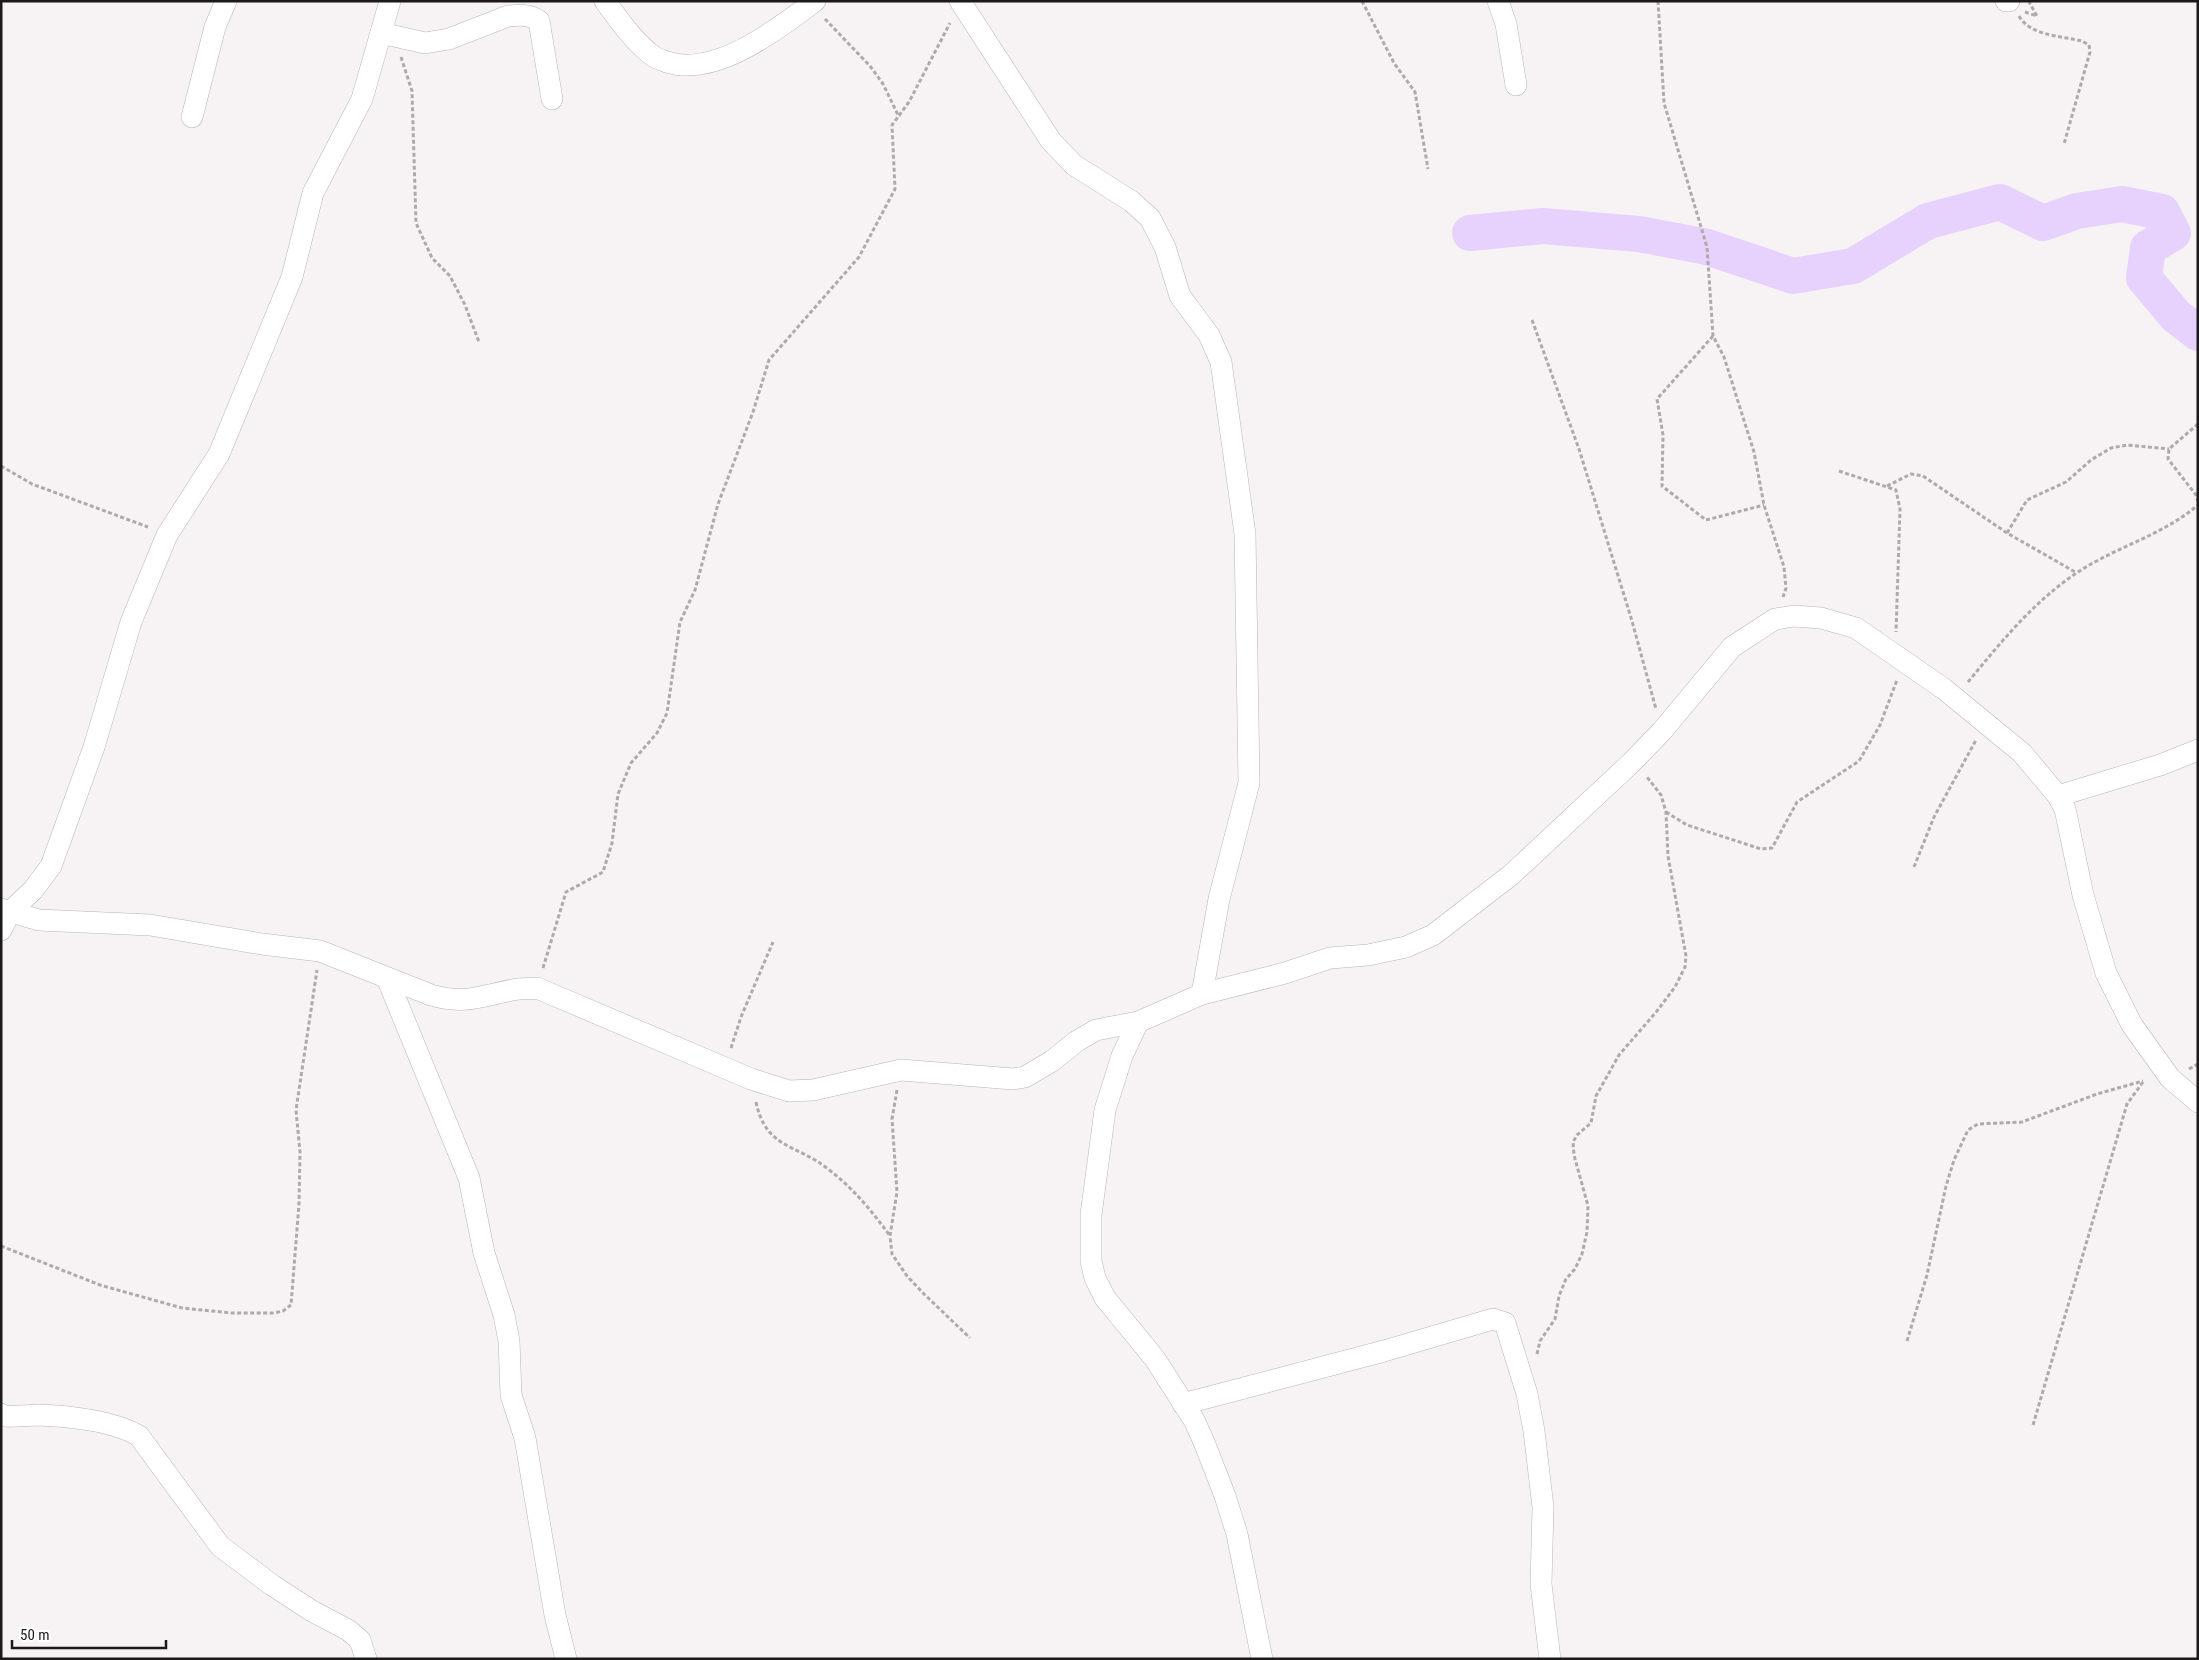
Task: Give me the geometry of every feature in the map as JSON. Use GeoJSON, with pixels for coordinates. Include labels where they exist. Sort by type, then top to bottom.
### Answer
{"type":"FeatureCollection","features":[{"type":"Feature","properties":{"kind":"street"},"geometry":{"type":"LineString","coordinates":[[192,117],[215,27],[226,1]]}},
{"type":"Feature","properties":{"kind":"street"},"geometry":{"type":"LineString","coordinates":[[4,917],[33,890],[50,866],[94,747],[131,622],[167,534],[218,454],[292,277],[313,193],[362,99],[388,35],[390,1]]}},
{"type":"Feature","properties":{"kind":"street"},"geometry":{"type":"LineString","coordinates":[[604,1],[630,34],[654,57],[676,65],[708,63],[746,48],[813,3]]}},
{"type":"Feature","properties":{"kind":"street"},"geometry":{"type":"LineString","coordinates":[[1498,1],[1506,24],[1516,85]]}},
{"type":"Feature","properties":{"kind":"street"},"geometry":{"type":"LineString","coordinates":[[960,2],[1051,141],[1074,166],[1131,201],[1150,218],[1165,247],[1180,296],[1209,335],[1221,362],[1245,534],[1249,783],[1219,898],[1202,994]]}},
{"type":"Feature","properties":{"kind":"street"},"geometry":{"type":"LineString","coordinates":[[388,35],[425,43],[449,39],[508,16],[533,17],[539,21],[552,99]]}},
{"type":"Feature","properties":{"kind":"street"},"geometry":{"type":"LineString","coordinates":[[4,917],[150,925],[320,952],[431,995],[449,1000],[473,1000],[516,989],[537,988],[724,1068],[789,1091],[805,1090],[901,1070],[1013,1079],[1025,1077],[1052,1061],[1077,1041],[1096,1030],[1138,1022],[1202,994],[1285,973],[1330,958],[1368,955],[1406,947],[1433,934],[1511,875],[1624,770],[1662,731],[1732,647],[1775,619],[1785,616],[1821,618],[1856,628],[1955,698],[2022,753],[2058,796],[2065,809],[2083,895],[2106,973],[2132,1025],[2170,1078],[2198,1102]]}},
{"type":"Feature","properties":{"kind":"street"},"geometry":{"type":"LineString","coordinates":[[2058,796],[2160,765],[2198,750]]}},
{"type":"Feature","properties":{"kind":"street"},"geometry":{"type":"LineString","coordinates":[[387,978],[469,1178],[484,1253],[510,1341],[511,1395],[525,1438],[555,1615],[566,1659]]}},
{"type":"Feature","properties":{"kind":"street"},"geometry":{"type":"LineString","coordinates":[[1138,1022],[1122,1056],[1105,1110],[1091,1215],[1091,1261],[1095,1278],[1104,1298],[1155,1359],[1204,1442],[1225,1496],[1236,1534],[1262,1659]]}},
{"type":"Feature","properties":{"kind":"street"},"geometry":{"type":"LineString","coordinates":[[1183,1404],[1384,1352],[1493,1319],[1505,1323],[1527,1394],[1534,1431],[1543,1507],[1541,1584],[1550,1659]]}},
{"type":"Feature","properties":{"kind":"street"},"geometry":{"type":"LineString","coordinates":[[1,1414],[4,1416],[39,1415],[69,1418],[127,1429],[139,1436],[220,1546],[272,1585],[312,1611],[348,1630],[360,1640],[366,1659]]}},
{"type":"Feature","properties":{"kind":"path"},"geometry":{"type":"LineString","coordinates":[[1362,1],[1394,63],[1415,92],[1428,168]]}},
{"type":"Feature","properties":{"kind":"path"},"geometry":{"type":"LineString","coordinates":[[1658,1],[1664,103],[1707,247],[1713,336],[1724,357],[1754,452],[1764,505],[1784,567],[1786,588],[1775,619]]}},
{"type":"Feature","properties":{"kind":"path"},"geometry":{"type":"LineString","coordinates":[[2029,1],[2037,16],[2019,10],[2019,17],[2032,30],[2082,41],[2089,45],[2090,52],[2064,144]]}},
{"type":"Feature","properties":{"kind":"path"},"geometry":{"type":"LineString","coordinates":[[537,988],[566,892],[604,872],[612,843],[618,794],[631,763],[657,733],[667,713],[680,622],[696,590],[718,504],[753,412],[769,360],[859,257],[895,188],[892,125],[900,117],[960,2]]}},
{"type":"Feature","properties":{"kind":"path"},"geometry":{"type":"LineString","coordinates":[[813,3],[870,66],[883,84],[900,117]]}},
{"type":"Feature","properties":{"kind":"path"},"geometry":{"type":"LineString","coordinates":[[388,35],[412,91],[416,223],[432,258],[450,276],[465,305],[479,342]]}},
{"type":"Feature","properties":{"kind":"path"},"geometry":{"type":"LineString","coordinates":[[1532,320],[1579,449],[1632,621],[1662,731]]}},
{"type":"Feature","properties":{"kind":"path"},"geometry":{"type":"LineString","coordinates":[[1713,336],[1657,399],[1662,435],[1662,486],[1706,520],[1764,505]]}},
{"type":"Feature","properties":{"kind":"path"},"geometry":{"type":"LineString","coordinates":[[1955,698],[2021,618],[2077,573],[2112,552],[2181,520],[2198,504],[2196,495],[2168,459],[2169,449],[2198,424]]}},
{"type":"Feature","properties":{"kind":"path"},"geometry":{"type":"LineString","coordinates":[[2007,532],[2028,500],[2066,482],[2091,460],[2111,448],[2127,445],[2169,449]]}},
{"type":"Feature","properties":{"kind":"path"},"geometry":{"type":"LineString","coordinates":[[1,466],[32,484],[167,534]]}},
{"type":"Feature","properties":{"kind":"path"},"geometry":{"type":"LineString","coordinates":[[1666,812],[1687,825],[1761,849],[1772,848],[1797,802],[1859,761],[1880,725],[1900,658],[1900,509],[1896,490],[1839,471]]}},
{"type":"Feature","properties":{"kind":"path"},"geometry":{"type":"LineString","coordinates":[[1887,486],[1911,474],[1923,476],[2007,532],[2077,573]]}},
{"type":"Feature","properties":{"kind":"path"},"geometry":{"type":"LineString","coordinates":[[1914,867],[1934,817],[1985,724]]}},
{"type":"Feature","properties":{"kind":"path"},"geometry":{"type":"LineString","coordinates":[[1536,1358],[1540,1341],[1555,1319],[1559,1296],[1566,1280],[1575,1269],[1582,1254],[1587,1232],[1588,1206],[1574,1155],[1573,1142],[1577,1134],[1591,1123],[1596,1096],[1619,1055],[1658,1011],[1675,987],[1685,967],[1685,946],[1668,856],[1666,812],[1661,795],[1651,780],[1642,773],[1624,770]]}},
{"type":"Feature","properties":{"kind":"path"},"geometry":{"type":"LineString","coordinates":[[724,1068],[741,1017],[773,942]]}},
{"type":"Feature","properties":{"kind":"path"},"geometry":{"type":"LineString","coordinates":[[1,1246],[100,1285],[182,1308],[232,1313],[274,1314],[283,1311],[290,1305],[299,1204],[300,1152],[296,1110],[320,952]]}},
{"type":"Feature","properties":{"kind":"path"},"geometry":{"type":"LineString","coordinates":[[2032,1425],[2127,1104],[2143,1081],[2162,1067]]}},
{"type":"Feature","properties":{"kind":"path"},"geometry":{"type":"LineString","coordinates":[[901,1070],[892,1119],[897,1192],[890,1236],[892,1254],[924,1294],[970,1338]]}},
{"type":"Feature","properties":{"kind":"path"},"geometry":{"type":"LineString","coordinates":[[751,1079],[759,1116],[769,1133],[828,1168],[866,1203],[890,1236]]}},
{"type":"Feature","properties":{"kind":"path"},"geometry":{"type":"LineString","coordinates":[[1907,1341],[1927,1275],[1946,1186],[1958,1151],[1968,1130],[1978,1124],[2022,1122],[2097,1094],[2143,1081]]}},
{"type":"Feature","properties":{"kind":"waterway"},"geometry":{"type":"LineString","coordinates":[[1470,233],[1543,226],[1639,234],[1707,247],[1793,276],[1853,266],[1928,221],[2000,202],[2043,223],[2077,211],[2122,204],[2162,212],[2173,233],[2148,248],[2144,278],[2176,316],[2198,333]]}}]}
